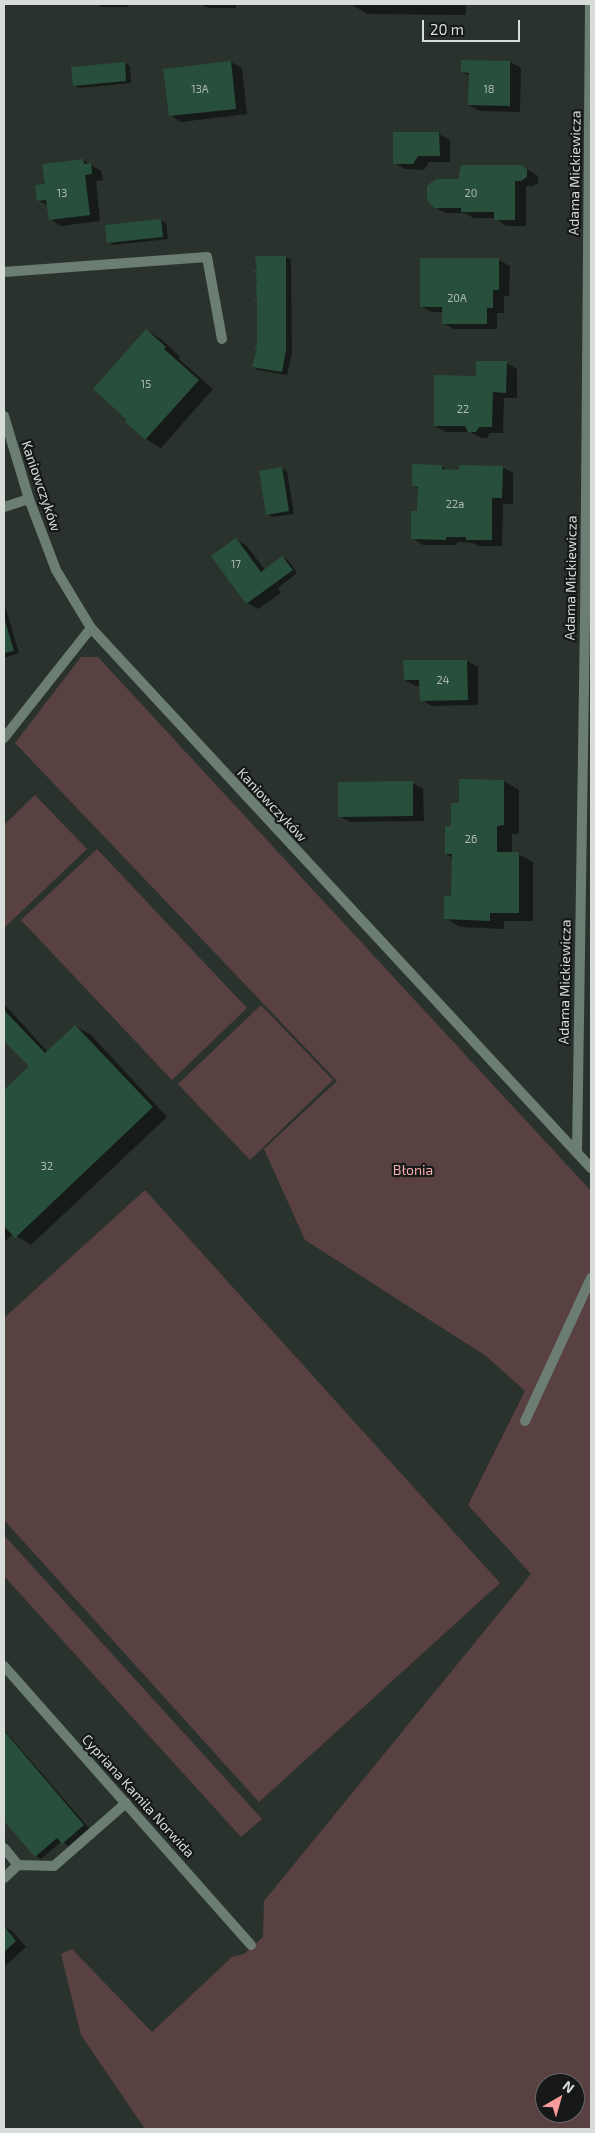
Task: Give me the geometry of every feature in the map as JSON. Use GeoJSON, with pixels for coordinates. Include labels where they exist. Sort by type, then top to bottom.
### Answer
{"type":"FeatureCollection","features":[{"type":"Feature","properties":{"kind":"street","name":"Adama Mickiewicza"},"geometry":{"type":"LineString","coordinates":[[577,1152],[588,619],[590,4]]}},
{"type":"Feature","properties":{"kind":"street"},"geometry":{"type":"LineString","coordinates":[[4,272],[206,257],[222,338]]}},
{"type":"Feature","properties":{"kind":"street","name":"Kaniowczyków"},"geometry":{"type":"LineString","coordinates":[[4,416],[29,499],[56,570],[91,628],[591,1168]]}},
{"type":"Feature","properties":{"kind":"street"},"geometry":{"type":"LineString","coordinates":[[4,507],[29,499]]}},
{"type":"Feature","properties":{"kind":"street"},"geometry":{"type":"LineString","coordinates":[[4,738],[91,628]]}},
{"type":"Feature","properties":{"kind":"street"},"geometry":{"type":"LineString","coordinates":[[525,1421],[591,1278]]}},
{"type":"Feature","properties":{"kind":"street","name":"Cypriana Kamila Norwida"},"geometry":{"type":"LineString","coordinates":[[4,1666],[251,1945]]}},
{"type":"Feature","properties":{"kind":"street"},"geometry":{"type":"LineString","coordinates":[[4,1878],[18,1865],[54,1866],[126,1803]]}},
{"type":"Feature","properties":{"kind":"street"},"geometry":{"type":"LineString","coordinates":[[4,1848],[18,1865]]}},
{"type":"Feature","properties":{"kind":"green space","name":"Błonia"},"geometry":{"type":"Polygon","coordinates":[[[81,657],[98,657],[591,1191],[591,2129],[145,2129],[81,2035],[61,1954],[72,1949],[152,2032],[232,1957],[244,1954],[263,1937],[264,1901],[531,1574],[468,1505],[525,1391],[486,1356],[305,1240],[264,1149],[337,1081],[15,743],[81,657]]]}},
{"type":"Feature","properties":{"kind":"green space"},"geometry":{"type":"Polygon","coordinates":[[[35,795],[87,849],[4,928],[4,825],[35,795]]]}},
{"type":"Feature","properties":{"kind":"green space"},"geometry":{"type":"Polygon","coordinates":[[[97,849],[247,1008],[172,1080],[21,920],[97,849]]]}},
{"type":"Feature","properties":{"kind":"green space"},"geometry":{"type":"Polygon","coordinates":[[[261,1005],[333,1080],[250,1160],[178,1084],[261,1005]]]}},
{"type":"Feature","properties":{"kind":"green space"},"geometry":{"type":"Polygon","coordinates":[[[145,1190],[500,1583],[259,1802],[4,1520],[4,1318],[145,1190]]]}},
{"type":"Feature","properties":{"kind":"green space"},"geometry":{"type":"Polygon","coordinates":[[[4,1535],[262,1819],[241,1837],[4,1576],[4,1535]]]}},
{"type":"Feature","properties":{"kind":"building"},"geometry":{"type":"Polygon","coordinates":[[[461,60],[510,61],[510,106],[468,105],[469,73],[461,72],[461,60]]]}},
{"type":"Feature","properties":{"kind":"building"},"geometry":{"type":"Polygon","coordinates":[[[231,61],[236,109],[169,116],[163,69],[231,61]]]}},
{"type":"Feature","properties":{"kind":"building"},"geometry":{"type":"Polygon","coordinates":[[[125,62],[126,81],[73,86],[71,67],[125,62]]]}},
{"type":"Feature","properties":{"kind":"building"},"geometry":{"type":"Polygon","coordinates":[[[393,132],[439,132],[440,156],[418,156],[413,164],[393,164],[393,132]]]}},
{"type":"Feature","properties":{"kind":"building"},"geometry":{"type":"Polygon","coordinates":[[[83,159],[84,164],[91,163],[92,174],[85,175],[90,215],[49,220],[46,200],[37,201],[35,185],[45,184],[42,164],[83,159]]]}},
{"type":"Feature","properties":{"kind":"building"},"geometry":{"type":"Polygon","coordinates":[[[461,165],[521,165],[527,169],[527,177],[521,181],[515,181],[515,220],[494,220],[494,212],[461,212],[461,208],[434,208],[427,200],[427,186],[436,179],[458,179],[461,165]]]}},
{"type":"Feature","properties":{"kind":"building"},"geometry":{"type":"Polygon","coordinates":[[[161,219],[163,237],[107,243],[105,225],[161,219]]]}},
{"type":"Feature","properties":{"kind":"building"},"geometry":{"type":"Polygon","coordinates":[[[255,256],[286,256],[286,350],[282,372],[252,367],[257,348],[255,349],[255,346],[257,346],[257,317],[255,316],[257,315],[257,302],[252,301],[257,300],[256,272],[252,271],[257,270],[255,256]]]}},
{"type":"Feature","properties":{"kind":"building"},"geometry":{"type":"Polygon","coordinates":[[[420,258],[499,258],[499,290],[493,290],[493,308],[487,308],[487,324],[442,324],[442,307],[420,307],[420,258]]]}},
{"type":"Feature","properties":{"kind":"building"},"geometry":{"type":"Polygon","coordinates":[[[146,329],[166,347],[164,349],[199,380],[145,440],[125,422],[127,420],[93,389],[146,329]]]}},
{"type":"Feature","properties":{"kind":"building"},"geometry":{"type":"Polygon","coordinates":[[[476,361],[507,361],[506,393],[493,392],[492,427],[479,427],[476,432],[468,432],[465,426],[434,426],[434,375],[476,376],[476,361]]]}},
{"type":"Feature","properties":{"kind":"building"},"geometry":{"type":"Polygon","coordinates":[[[412,464],[442,465],[442,469],[459,470],[459,465],[503,466],[502,498],[492,498],[492,540],[466,540],[466,537],[446,537],[446,540],[411,539],[411,511],[417,511],[418,487],[412,486],[412,464]]]}},
{"type":"Feature","properties":{"kind":"building"},"geometry":{"type":"Polygon","coordinates":[[[282,467],[289,511],[266,515],[259,471],[282,467]]]}},
{"type":"Feature","properties":{"kind":"building"},"geometry":{"type":"Polygon","coordinates":[[[236,538],[261,572],[282,556],[293,570],[246,604],[211,556],[236,538]]]}},
{"type":"Feature","properties":{"kind":"building"},"geometry":{"type":"Polygon","coordinates":[[[4,617],[14,651],[4,653],[4,617]]]}},
{"type":"Feature","properties":{"kind":"building"},"geometry":{"type":"Polygon","coordinates":[[[403,660],[467,660],[468,700],[420,701],[419,680],[404,680],[403,660]]]}},
{"type":"Feature","properties":{"kind":"building"},"geometry":{"type":"Polygon","coordinates":[[[459,779],[504,780],[504,825],[497,826],[497,852],[519,852],[519,913],[490,913],[490,921],[444,919],[444,896],[451,896],[452,854],[445,854],[445,826],[451,826],[451,803],[459,803],[459,779]]]}},
{"type":"Feature","properties":{"kind":"building"},"geometry":{"type":"Polygon","coordinates":[[[413,781],[413,816],[338,817],[338,782],[413,781]]]}},
{"type":"Feature","properties":{"kind":"building"},"geometry":{"type":"Polygon","coordinates":[[[4,1010],[45,1053],[75,1025],[153,1107],[15,1238],[4,1226],[4,1090],[29,1066],[4,1041],[4,1010]]]}},
{"type":"Feature","properties":{"kind":"building"},"geometry":{"type":"Polygon","coordinates":[[[4,1731],[84,1825],[62,1844],[57,1838],[35,1857],[4,1821],[4,1731]]]}},
{"type":"Feature","properties":{"kind":"building"},"geometry":{"type":"Polygon","coordinates":[[[4,1926],[16,1941],[4,1952],[4,1926]]]}}]}
